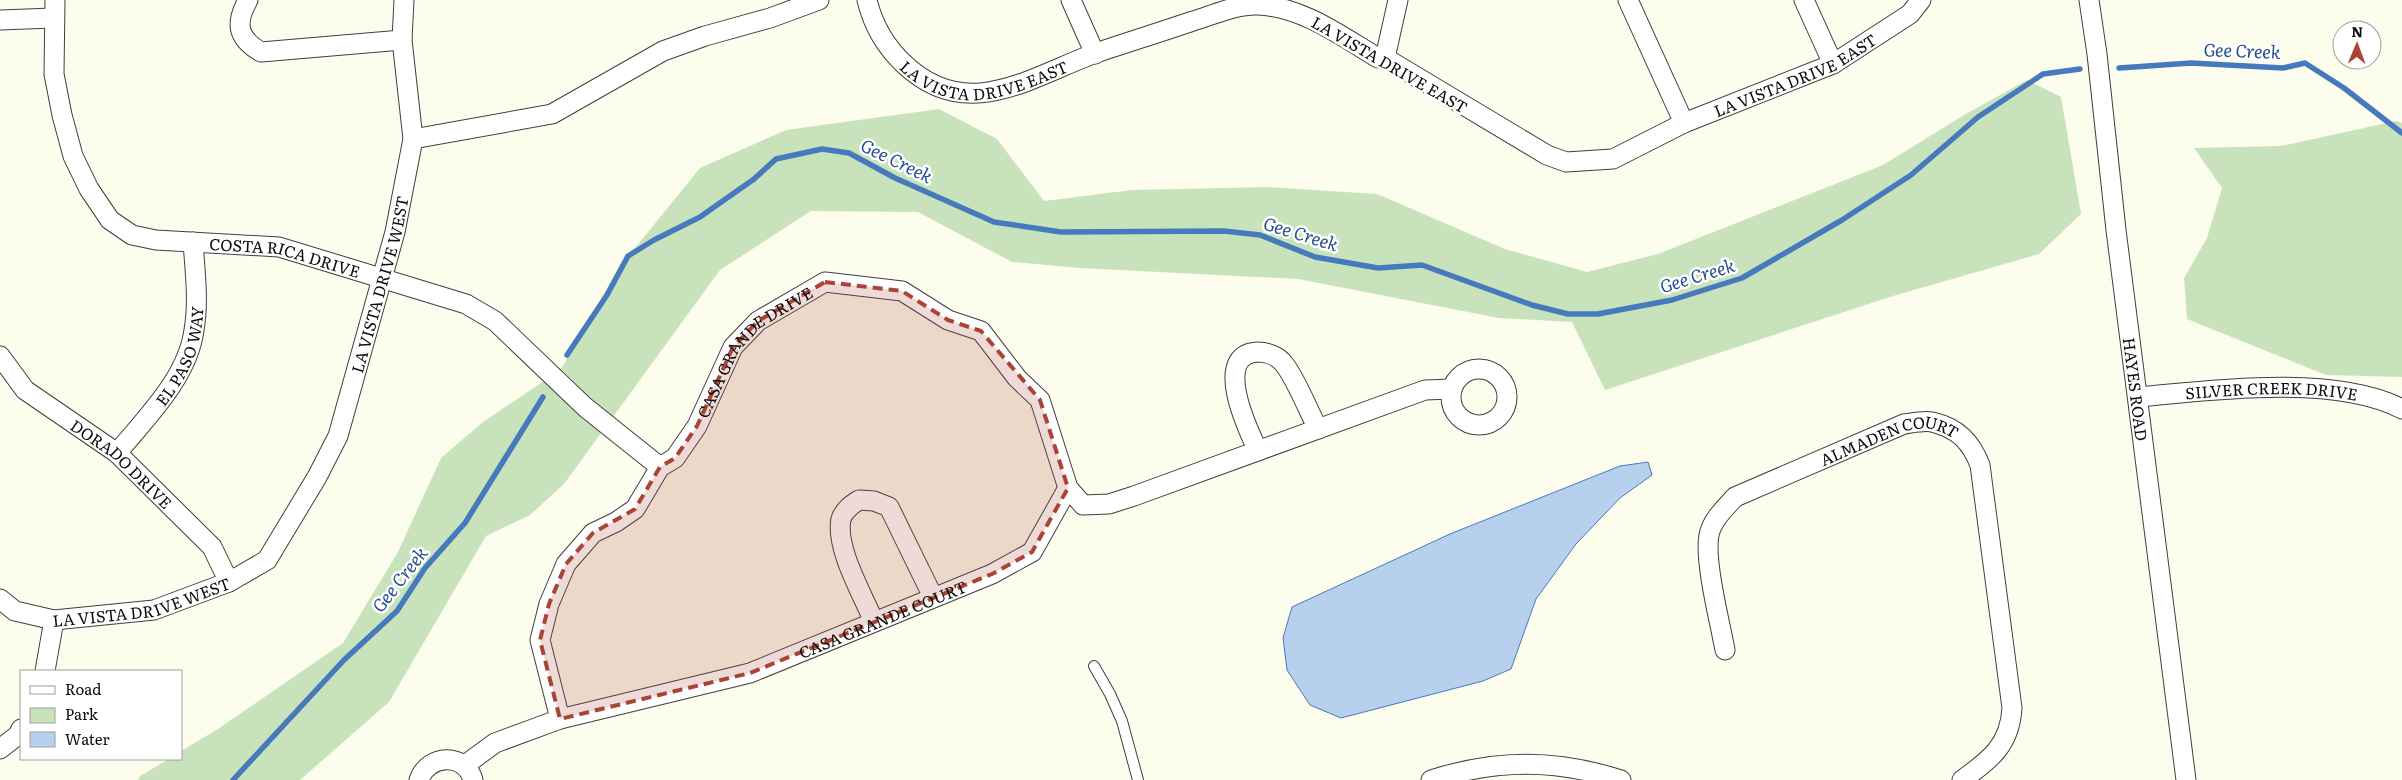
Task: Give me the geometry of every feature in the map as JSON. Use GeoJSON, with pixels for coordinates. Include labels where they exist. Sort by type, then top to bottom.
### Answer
{"type":"FeatureCollection","features":[{"type":"Feature","properties":{"kind":"street"},"geometry":{"type":"LineString","coordinates":[[248,0],[239,18],[240,29],[250,45],[261,52],[402,40]]}},
{"type":"Feature","properties":{"kind":"street","name":"LA VISTA DRIVE WEST"},"geometry":{"type":"LineString","coordinates":[[0,599],[15,611],[54,620],[154,610],[229,582],[267,560],[317,477],[338,436],[395,232],[412,139],[402,40],[404,0]]}},
{"type":"Feature","properties":{"kind":"street"},"geometry":{"type":"LineString","coordinates":[[412,139],[552,114],[663,51],[705,36],[770,18],[820,0]]}},
{"type":"Feature","properties":{"kind":"street","name":"LA VISTA DRIVE EAST"},"geometry":{"type":"LineString","coordinates":[[867,0],[871,14],[890,51],[919,79],[956,92],[986,94],[1008,89],[1226,5],[1258,5],[1302,14],[1378,58],[1385,58],[1526,142],[1566,162],[1613,159],[1684,123],[1834,64],[1910,14],[1921,0]]}},
{"type":"Feature","properties":{"kind":"street"},"geometry":{"type":"LineString","coordinates":[[1071,0],[1095,54]]}},
{"type":"Feature","properties":{"kind":"street"},"geometry":{"type":"LineString","coordinates":[[1385,58],[1398,0]]}},
{"type":"Feature","properties":{"kind":"street"},"geometry":{"type":"LineString","coordinates":[[1628,0],[1684,123]]}},
{"type":"Feature","properties":{"kind":"street"},"geometry":{"type":"LineString","coordinates":[[1804,0],[1834,64]]}},
{"type":"Feature","properties":{"kind":"street","name":"HAYES ROAD"},"geometry":{"type":"LineString","coordinates":[[2089,0],[2097,54],[2116,230],[2186,780]]}},
{"type":"Feature","properties":{"kind":"street"},"geometry":{"type":"LineString","coordinates":[[0,20],[54,9]]}},
{"type":"Feature","properties":{"kind":"street","name":"COSTA RICA DRIVE"},"geometry":{"type":"LineString","coordinates":[[54,9],[54,74],[62,115],[73,156],[90,189],[110,220],[132,235],[156,240],[279,247],[466,304],[495,321],[585,407],[660,468]]}},
{"type":"Feature","properties":{"kind":"street","name":"EL PASO WAY"},"geometry":{"type":"LineString","coordinates":[[117,453],[162,397],[183,364],[194,332],[197,290],[193,242]]}},
{"type":"Feature","properties":{"kind":"street","name":"CASA GRANDE DRIVE"},"geometry":{"type":"LineString","coordinates":[[560,719],[540,640],[549,604],[566,564],[593,533],[616,522],[634,509],[660,468],[675,458],[697,426],[733,347],[758,321],[825,282],[902,292],[948,320],[981,331],[1017,378],[1040,400],[1068,488]]}},
{"type":"Feature","properties":{"kind":"street"},"geometry":{"type":"LineString","coordinates":[[1258,451],[1245,424],[1236,393],[1234,370],[1242,359],[1255,352],[1268,353],[1284,364],[1318,429]]}},
{"type":"Feature","properties":{"kind":"street","name":"DORADO DRIVE"},"geometry":{"type":"LineString","coordinates":[[0,356],[25,390],[117,453],[212,547],[229,582]]}},
{"type":"Feature","properties":{"kind":"street"},"geometry":{"type":"LineString","coordinates":[[1068,488],[1083,505],[1109,504],[1425,390],[1451,388]]}},
{"type":"Feature","properties":{"kind":"street","name":"SILVER CREEK DRIVE"},"geometry":{"type":"LineString","coordinates":[[2138,397],[2228,389],[2308,388],[2354,394],[2389,402],[2402,409]]}},
{"type":"Feature","properties":{"kind":"street","name":"ALMADEN COURT"},"geometry":{"type":"LineString","coordinates":[[1725,650],[1708,553],[1709,534],[1720,513],[1735,497],[1904,424],[1931,421],[1954,431],[1972,445],[1980,466],[2012,708],[2011,723],[2002,745],[1985,763],[1962,780]]}},
{"type":"Feature","properties":{"kind":"street","name":"CASA GRANDE COURT"},"geometry":{"type":"LineString","coordinates":[[419,780],[424,769],[433,762],[444,759],[455,760],[469,773],[495,743],[560,719],[750,673],[992,574],[1032,552],[1068,488]]}},
{"type":"Feature","properties":{"kind":"street"},"geometry":{"type":"LineString","coordinates":[[874,622],[844,550],[840,534],[845,511],[859,500],[874,501],[889,507],[933,598]]}},
{"type":"Feature","properties":{"kind":"street"},"geometry":{"type":"LineString","coordinates":[[45,670],[54,620]]}},
{"type":"Feature","properties":{"kind":"street"},"geometry":{"type":"LineString","coordinates":[[0,749],[18,735],[20,731]]}},
{"type":"Feature","properties":{"kind":"street"},"geometry":{"type":"LineString","coordinates":[[1431,780],[1465,769],[1510,763],[1553,764],[1593,771],[1621,780]]}},
{"type":"Feature","properties":{"kind":"lane"},"geometry":{"type":"LineString","coordinates":[[1094,666],[1110,694],[1122,721],[1133,779]]}},
{"type":"Feature","properties":{"kind":"highlighted area"},"geometry":{"type":"Polygon","coordinates":[[[825,282],[902,291],[948,320],[981,331],[1040,400],[1068,488],[1032,552],[992,574],[750,673],[560,719],[540,640],[549,604],[566,564],[593,533],[635,509],[660,467],[675,458],[697,426],[733,347],[758,321],[825,282]]]}},
{"type":"Feature","properties":{"kind":"green space"},"geometry":{"type":"Polygon","coordinates":[[[2027,80],[2061,97],[2081,214],[2039,254],[1893,296],[1605,390],[1572,322],[1499,318],[1298,279],[1080,268],[1012,262],[918,212],[811,211],[720,270],[613,417],[561,369],[618,269],[700,168],[786,130],[939,109],[997,139],[1044,201],[1132,190],[1268,187],[1377,194],[1505,249],[1587,272],[1658,254],[1883,165],[1964,115],[2027,80]]]}},
{"type":"Feature","properties":{"kind":"green space"},"geometry":{"type":"Polygon","coordinates":[[[2396,121],[2402,123],[2402,377],[2326,375],[2187,319],[2184,278],[2207,238],[2222,188],[2194,148],[2281,146],[2396,121]]]}},
{"type":"Feature","properties":{"kind":"green space"},"geometry":{"type":"Polygon","coordinates":[[[544,381],[601,433],[564,484],[530,515],[486,536],[389,702],[300,780],[138,780],[140,776],[167,760],[182,760],[182,750],[218,729],[343,643],[398,552],[441,458],[483,422],[544,381]]]}},
{"type":"Feature","properties":{"kind":"water"},"geometry":{"type":"Polygon","coordinates":[[[1648,462],[1652,475],[1620,498],[1576,544],[1536,599],[1511,669],[1483,681],[1341,718],[1310,705],[1287,670],[1283,638],[1292,607],[1450,534],[1620,466],[1648,462]]]}},
{"type":"Feature","properties":{"kind":"waterway","name":"Gee Creek"},"geometry":{"type":"LineString","coordinates":[[2119,68],[2191,63],[2283,68],[2305,63],[2344,88],[2402,133]]}},
{"type":"Feature","properties":{"kind":"waterway","name":"Gee Creek"},"geometry":{"type":"LineString","coordinates":[[567,355],[607,295],[628,256],[654,240],[700,217],[754,179],[776,159],[822,149],[849,153],[895,178],[994,222],[1061,232],[1224,231],[1260,235],[1315,257],[1378,268],[1422,265],[1532,305],[1568,314],[1598,314],[1672,300],[1742,278],[1842,220],[1911,175],[1978,117],[2043,74],[2080,69]]}},
{"type":"Feature","properties":{"kind":"waterway","name":"Gee Creek"},"geometry":{"type":"LineString","coordinates":[[233,780],[344,660],[397,611],[425,568],[465,523],[543,397]]}}]}
